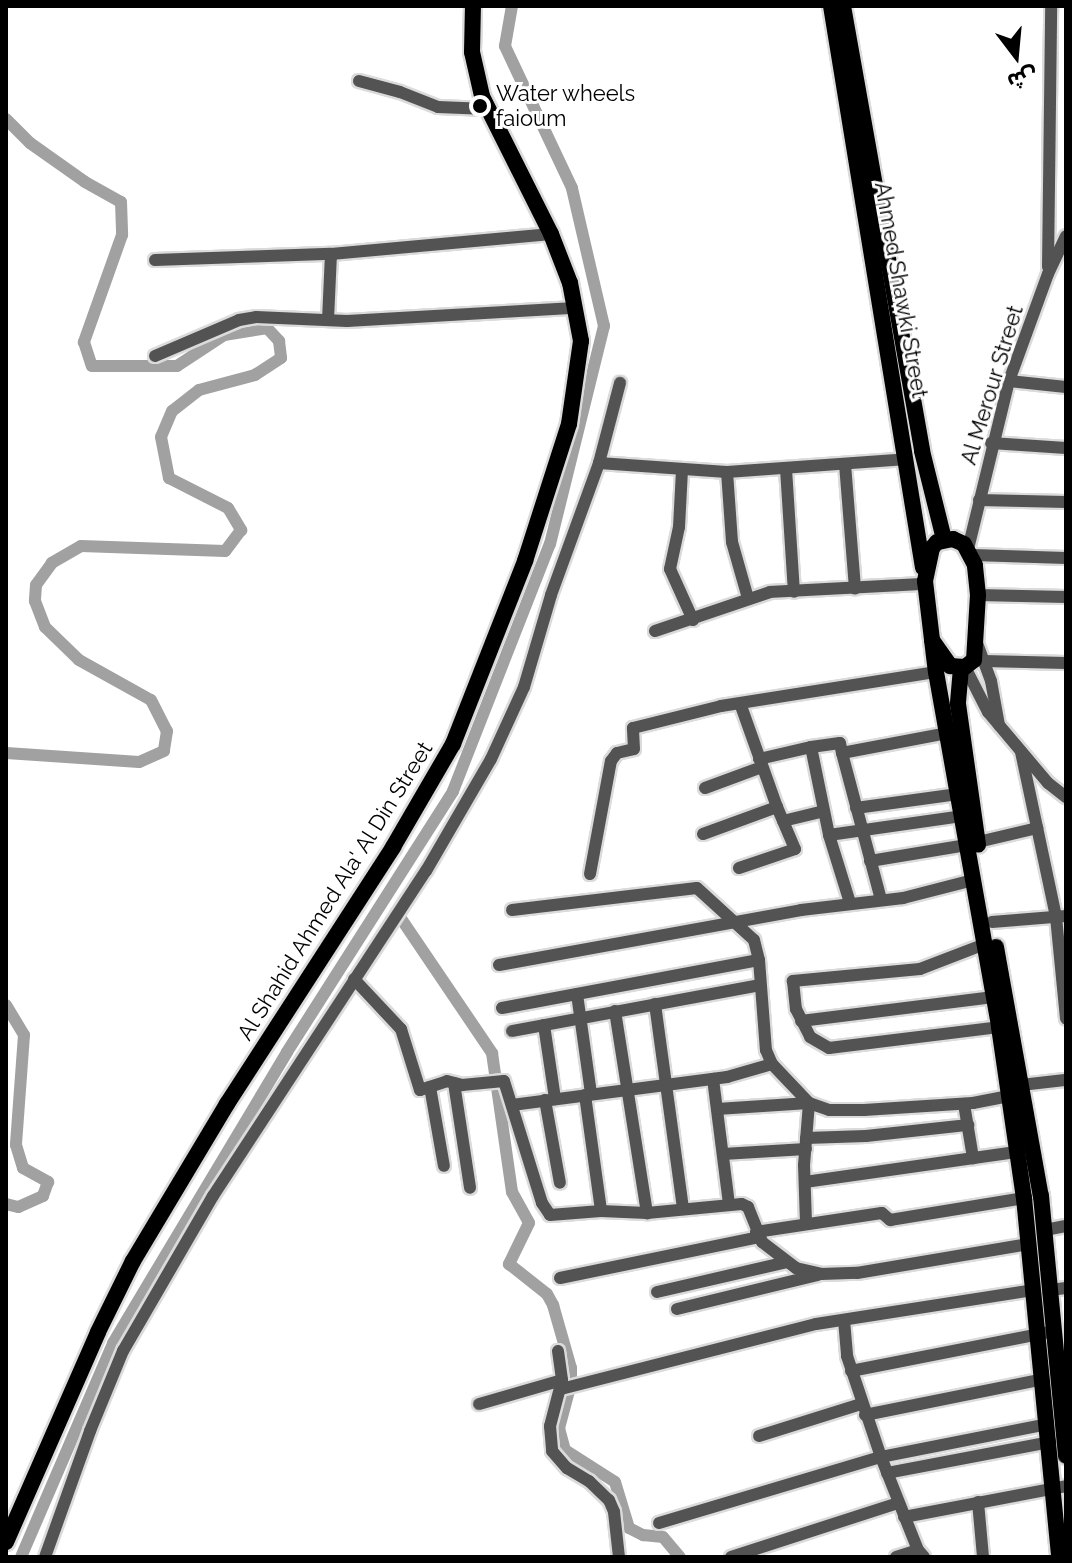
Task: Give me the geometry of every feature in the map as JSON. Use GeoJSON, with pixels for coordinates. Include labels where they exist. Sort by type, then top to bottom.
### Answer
{"type":"FeatureCollection","features":[{"type":"Feature","properties":{"kind":"main road","name":"Al Shahid Ahmed Ala' Al Din Street"},"geometry":{"type":"LineString","coordinates":[[6,1542],[98,1332],[133,1261],[227,1104],[393,847],[465,719],[525,561],[569,424],[581,341],[570,283],[551,234],[487,109],[472,52],[473,6]]}},
{"type":"Feature","properties":{"kind":"main road","name":"Ahmed Shawki Street"},"geometry":{"type":"LineString","coordinates":[[831,6],[907,459],[936,672],[962,816],[972,843]]}},
{"type":"Feature","properties":{"kind":"main road","name":"Ahmed Shawki Street"},"geometry":{"type":"LineString","coordinates":[[843,6],[922,451],[944,539]]}},
{"type":"Feature","properties":{"kind":"main road"},"geometry":{"type":"LineString","coordinates":[[925,583],[932,548],[944,539],[959,541],[970,552],[978,595],[974,660],[963,667],[945,662],[932,640]]}},
{"type":"Feature","properties":{"kind":"main road"},"geometry":{"type":"LineString","coordinates":[[963,667],[958,704],[973,880],[994,997],[1045,1230],[1050,1289],[1046,1332],[1064,1405],[1066,1453]]}},
{"type":"Feature","properties":{"kind":"main road"},"geometry":{"type":"LineString","coordinates":[[972,843],[992,922],[1004,1036]]}},
{"type":"Feature","properties":{"kind":"main road"},"geometry":{"type":"LineString","coordinates":[[1016,1090],[1016,1152],[1029,1244],[1050,1289]]}},
{"type":"Feature","properties":{"kind":"main road"},"geometry":{"type":"LineString","coordinates":[[1055,1360],[1043,1379],[1050,1442],[1060,1488],[1059,1557]]}},
{"type":"Feature","properties":{"kind":"street"},"geometry":{"type":"LineString","coordinates":[[1048,274],[1051,6]]}},
{"type":"Feature","properties":{"kind":"street"},"geometry":{"type":"LineString","coordinates":[[359,81],[452,110],[487,109]]}},
{"type":"Feature","properties":{"kind":"street"},"geometry":{"type":"LineString","coordinates":[[155,260],[331,254],[551,234]]}},
{"type":"Feature","properties":{"kind":"street","name":"Al Merour Street"},"geometry":{"type":"LineString","coordinates":[[970,552],[991,443],[1009,381],[1048,274],[1066,236]]}},
{"type":"Feature","properties":{"kind":"street"},"geometry":{"type":"LineString","coordinates":[[328,320],[331,254]]}},
{"type":"Feature","properties":{"kind":"street"},"geometry":{"type":"LineString","coordinates":[[155,356],[239,320],[256,317],[328,320],[575,308]]}},
{"type":"Feature","properties":{"kind":"street"},"geometry":{"type":"LineString","coordinates":[[1009,381],[1066,387]]}},
{"type":"Feature","properties":{"kind":"street"},"geometry":{"type":"LineString","coordinates":[[45,1557],[85,1444],[123,1351],[213,1196],[426,871],[491,759],[519,701],[551,595],[599,463],[620,383]]}},
{"type":"Feature","properties":{"kind":"street"},"geometry":{"type":"LineString","coordinates":[[991,443],[1066,448]]}},
{"type":"Feature","properties":{"kind":"street"},"geometry":{"type":"LineString","coordinates":[[599,463],[727,472],[907,459]]}},
{"type":"Feature","properties":{"kind":"street"},"geometry":{"type":"LineString","coordinates":[[845,464],[855,589]]}},
{"type":"Feature","properties":{"kind":"street"},"geometry":{"type":"LineString","coordinates":[[786,469],[794,592]]}},
{"type":"Feature","properties":{"kind":"street"},"geometry":{"type":"LineString","coordinates":[[682,470],[679,527],[670,569],[693,620]]}},
{"type":"Feature","properties":{"kind":"street"},"geometry":{"type":"LineString","coordinates":[[727,472],[732,542],[748,598]]}},
{"type":"Feature","properties":{"kind":"street"},"geometry":{"type":"LineString","coordinates":[[979,500],[1066,502]]}},
{"type":"Feature","properties":{"kind":"street"},"geometry":{"type":"LineString","coordinates":[[970,552],[1066,558]]}},
{"type":"Feature","properties":{"kind":"street"},"geometry":{"type":"LineString","coordinates":[[655,631],[748,598],[925,583]]}},
{"type":"Feature","properties":{"kind":"street"},"geometry":{"type":"LineString","coordinates":[[978,595],[1066,597]]}},
{"type":"Feature","properties":{"kind":"street"},"geometry":{"type":"LineString","coordinates":[[977,643],[999,725]]}},
{"type":"Feature","properties":{"kind":"street"},"geometry":{"type":"LineString","coordinates":[[984,661],[1066,663]]}},
{"type":"Feature","properties":{"kind":"street"},"geometry":{"type":"LineString","coordinates":[[963,667],[978,698],[999,725],[1066,797]]}},
{"type":"Feature","properties":{"kind":"street"},"geometry":{"type":"LineString","coordinates":[[590,874],[611,761],[617,753],[634,749],[632,729],[740,703],[936,672]]}},
{"type":"Feature","properties":{"kind":"street"},"geometry":{"type":"LineString","coordinates":[[739,868],[795,849],[760,763],[740,703]]}},
{"type":"Feature","properties":{"kind":"street"},"geometry":{"type":"LineString","coordinates":[[842,753],[948,733]]}},
{"type":"Feature","properties":{"kind":"street"},"geometry":{"type":"LineString","coordinates":[[705,788],[760,763],[811,747],[840,743],[881,900]]}},
{"type":"Feature","properties":{"kind":"street"},"geometry":{"type":"LineString","coordinates":[[811,747],[829,835],[850,903]]}},
{"type":"Feature","properties":{"kind":"street"},"geometry":{"type":"LineString","coordinates":[[1021,752],[1061,917],[1066,1019]]}},
{"type":"Feature","properties":{"kind":"street"},"geometry":{"type":"LineString","coordinates":[[856,808],[958,794]]}},
{"type":"Feature","properties":{"kind":"street"},"geometry":{"type":"LineString","coordinates":[[703,834],[777,807]]}},
{"type":"Feature","properties":{"kind":"street"},"geometry":{"type":"LineString","coordinates":[[783,821],[824,811]]}},
{"type":"Feature","properties":{"kind":"street"},"geometry":{"type":"LineString","coordinates":[[829,835],[962,816]]}},
{"type":"Feature","properties":{"kind":"street"},"geometry":{"type":"LineString","coordinates":[[870,861],[1037,828]]}},
{"type":"Feature","properties":{"kind":"street"},"geometry":{"type":"LineString","coordinates":[[499,965],[881,900],[973,880]]}},
{"type":"Feature","properties":{"kind":"street"},"geometry":{"type":"LineString","coordinates":[[512,910],[697,888],[754,940],[759,960],[762,1031],[772,1064],[809,1103],[806,1223]]}},
{"type":"Feature","properties":{"kind":"street"},"geometry":{"type":"LineString","coordinates":[[992,922],[1061,917]]}},
{"type":"Feature","properties":{"kind":"street"},"geometry":{"type":"LineString","coordinates":[[985,944],[920,969],[793,981],[801,1021],[810,1037],[829,1048],[1004,1036]]}},
{"type":"Feature","properties":{"kind":"street"},"geometry":{"type":"LineString","coordinates":[[502,1008],[759,960]]}},
{"type":"Feature","properties":{"kind":"street"},"geometry":{"type":"LineString","coordinates":[[354,979],[401,1029],[418,1089],[447,1081],[462,1085],[496,1079],[505,1083],[545,1211],[550,1215],[601,1211],[647,1213],[729,1204],[748,1207],[758,1235],[787,1262],[821,1274]]}},
{"type":"Feature","properties":{"kind":"street"},"geometry":{"type":"LineString","coordinates":[[512,1031],[760,985]]}},
{"type":"Feature","properties":{"kind":"street"},"geometry":{"type":"LineString","coordinates":[[577,994],[601,1211]]}},
{"type":"Feature","properties":{"kind":"street"},"geometry":{"type":"LineString","coordinates":[[801,1021],[994,997]]}},
{"type":"Feature","properties":{"kind":"street"},"geometry":{"type":"LineString","coordinates":[[655,1004],[683,1209]]}},
{"type":"Feature","properties":{"kind":"street"},"geometry":{"type":"LineString","coordinates":[[615,1011],[647,1213]]}},
{"type":"Feature","properties":{"kind":"street"},"geometry":{"type":"LineString","coordinates":[[544,1025],[560,1183]]}},
{"type":"Feature","properties":{"kind":"street"},"geometry":{"type":"LineString","coordinates":[[512,1105],[713,1079],[772,1064]]}},
{"type":"Feature","properties":{"kind":"street"},"geometry":{"type":"LineString","coordinates":[[717,1109],[809,1103],[829,1110],[964,1104],[1016,1090],[1066,1082],[1066,1069]]}},
{"type":"Feature","properties":{"kind":"street"},"geometry":{"type":"LineString","coordinates":[[713,1079],[729,1204]]}},
{"type":"Feature","properties":{"kind":"street"},"geometry":{"type":"LineString","coordinates":[[454,1083],[470,1188]]}},
{"type":"Feature","properties":{"kind":"street"},"geometry":{"type":"LineString","coordinates":[[430,1087],[444,1166]]}},
{"type":"Feature","properties":{"kind":"street"},"geometry":{"type":"LineString","coordinates":[[964,1104],[973,1158]]}},
{"type":"Feature","properties":{"kind":"street"},"geometry":{"type":"LineString","coordinates":[[723,1154],[968,1125]]}},
{"type":"Feature","properties":{"kind":"street"},"geometry":{"type":"LineString","coordinates":[[805,1182],[1016,1152]]}},
{"type":"Feature","properties":{"kind":"street"},"geometry":{"type":"LineString","coordinates":[[560,1278],[806,1223],[882,1213],[890,1220],[1024,1198]]}},
{"type":"Feature","properties":{"kind":"street"},"geometry":{"type":"LineString","coordinates":[[1045,1230],[1066,1226]]}},
{"type":"Feature","properties":{"kind":"street"},"geometry":{"type":"LineString","coordinates":[[677,1309],[821,1274],[857,1273],[1029,1244]]}},
{"type":"Feature","properties":{"kind":"street"},"geometry":{"type":"LineString","coordinates":[[657,1292],[787,1262]]}},
{"type":"Feature","properties":{"kind":"street"},"geometry":{"type":"LineString","coordinates":[[479,1404],[844,1320],[1050,1289]]}},
{"type":"Feature","properties":{"kind":"street"},"geometry":{"type":"LineString","coordinates":[[844,1320],[844,1343],[863,1409],[898,1503],[921,1553],[896,1557]]}},
{"type":"Feature","properties":{"kind":"street"},"geometry":{"type":"LineString","coordinates":[[851,1371],[1046,1332]]}},
{"type":"Feature","properties":{"kind":"street"},"geometry":{"type":"LineString","coordinates":[[558,1351],[562,1384],[550,1426],[552,1451],[567,1468],[589,1481],[609,1500],[614,1512],[619,1557]]}},
{"type":"Feature","properties":{"kind":"street"},"geometry":{"type":"LineString","coordinates":[[759,1436],[863,1409],[1043,1379]]}},
{"type":"Feature","properties":{"kind":"street"},"geometry":{"type":"LineString","coordinates":[[659,1523],[881,1457],[1048,1424]]}},
{"type":"Feature","properties":{"kind":"street"},"geometry":{"type":"LineString","coordinates":[[887,1473],[1050,1442]]}},
{"type":"Feature","properties":{"kind":"street"},"geometry":{"type":"LineString","coordinates":[[904,1517],[1060,1488]]}},
{"type":"Feature","properties":{"kind":"street"},"geometry":{"type":"LineString","coordinates":[[978,1502],[983,1557]]}},
{"type":"Feature","properties":{"kind":"street"},"geometry":{"type":"LineString","coordinates":[[731,1557],[898,1503]]}},
{"type":"Feature","properties":{"kind":"waterway"},"geometry":{"type":"LineString","coordinates":[[21,1557],[113,1343],[287,1052],[453,791],[550,544],[604,326],[572,188],[505,46],[512,6]]}},
{"type":"Feature","properties":{"kind":"waterway"},"geometry":{"type":"LineString","coordinates":[[6,119],[30,143],[85,182],[121,202],[122,235],[84,342],[92,366],[177,366],[224,335],[267,328],[279,341],[281,358],[255,375],[199,390],[172,411],[161,437],[169,478],[228,508],[241,530],[225,551],[81,546],[52,563],[36,585],[35,601],[45,627],[79,660],[151,700],[167,731],[164,751],[139,762],[6,753]]}},
{"type":"Feature","properties":{"kind":"waterway"},"geometry":{"type":"LineString","coordinates":[[402,920],[492,1053],[512,1192],[529,1223],[509,1264],[547,1294],[553,1305],[571,1368],[571,1382]]}},
{"type":"Feature","properties":{"kind":"waterway"},"geometry":{"type":"LineString","coordinates":[[6,1005],[24,1035],[16,1145],[23,1168],[48,1182],[43,1196],[18,1207],[6,1204]]}},
{"type":"Feature","properties":{"kind":"waterway"},"geometry":{"type":"LineString","coordinates":[[569,1391],[559,1428],[565,1450],[615,1482],[629,1528],[643,1535],[663,1537],[680,1557]]}},
{"type":"Feature","properties":{"kind":"place","name":"Water wheels faioum"},"geometry":{"type":"Point","coordinates":[480,106]}}]}
